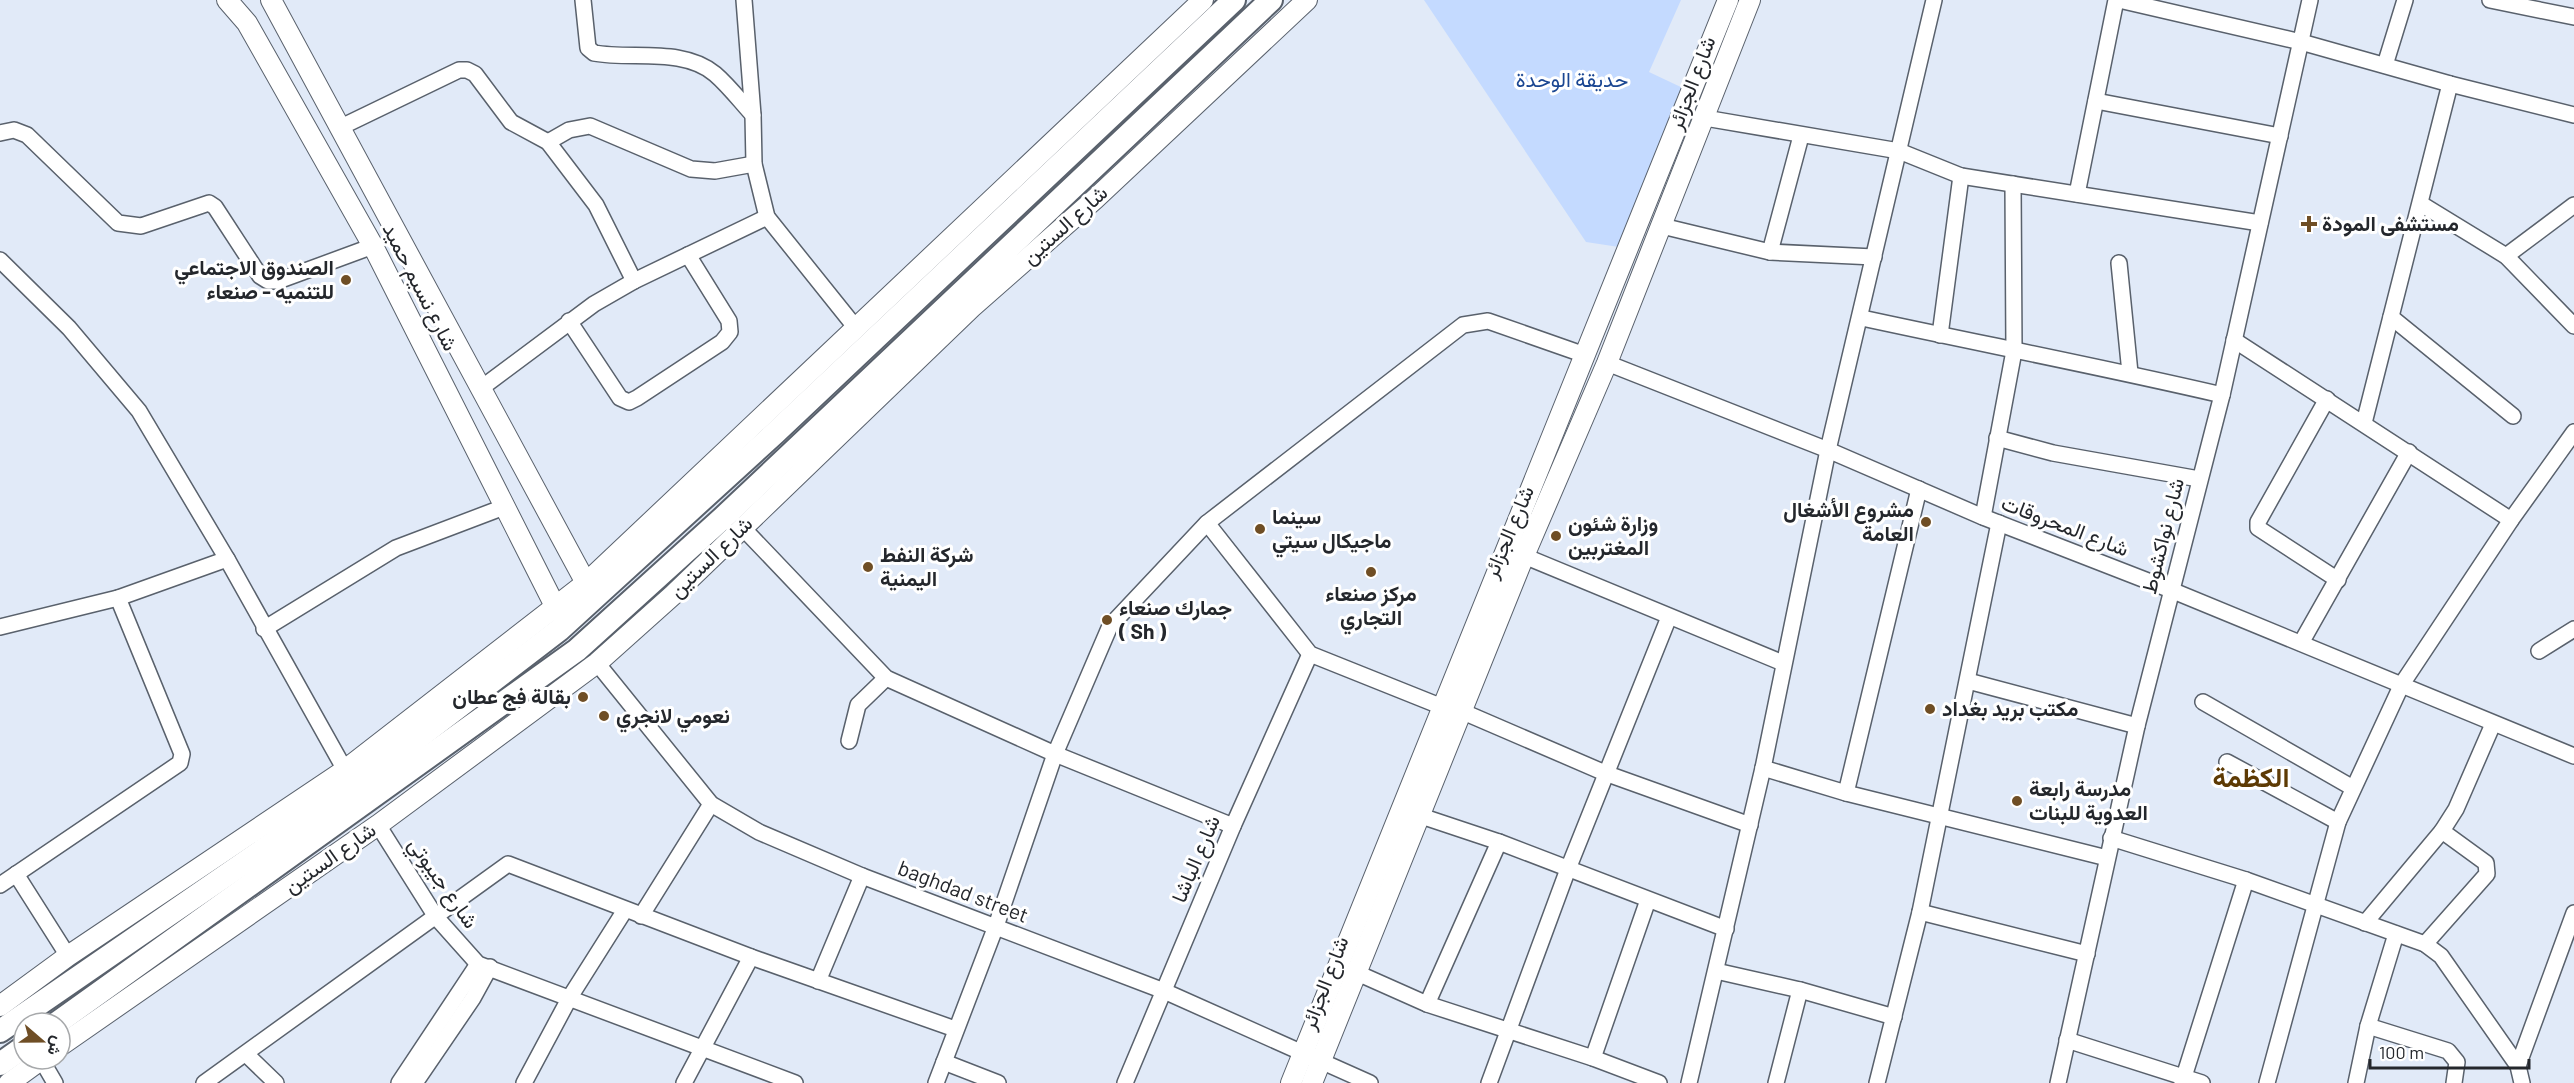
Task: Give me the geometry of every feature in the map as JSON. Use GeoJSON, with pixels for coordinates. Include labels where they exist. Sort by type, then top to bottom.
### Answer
{"type":"FeatureCollection","features":[{"type":"Feature","properties":{"kind":"highway"},"geometry":{"type":"LineString","coordinates":[[0,1030],[559,630],[769,426],[1234,0]]}},
{"type":"Feature","properties":{"kind":"highway","name":"شارع الستين"},"geometry":{"type":"LineString","coordinates":[[72,1012],[577,650],[726,515],[849,412],[1218,47],[1271,0]]}},
{"type":"Feature","properties":{"kind":"highway"},"geometry":{"type":"LineString","coordinates":[[1204,28],[1218,47]]}},
{"type":"Feature","properties":{"kind":"main road","name":"شارع نسيم حميد"},"geometry":{"type":"LineString","coordinates":[[227,0],[248,23],[373,246],[555,606]]}},
{"type":"Feature","properties":{"kind":"main road","name":"شارع نسيم حميد"},"geometry":{"type":"LineString","coordinates":[[272,0],[586,583]]}},
{"type":"Feature","properties":{"kind":"main road"},"geometry":{"type":"LineString","coordinates":[[0,1006],[68,956],[349,779],[555,606],[586,583],[769,426],[856,328],[1203,0]]}},
{"type":"Feature","properties":{"kind":"main road","name":"شارع الستين"},"geometry":{"type":"LineString","coordinates":[[72,1038],[378,825],[597,663],[742,527],[849,412],[1095,199],[1307,0]]}},
{"type":"Feature","properties":{"kind":"main road"},"geometry":{"type":"LineString","coordinates":[[1727,1],[1748,5]]}},
{"type":"Feature","properties":{"kind":"main road","name":"شارع الجزائر"},"geometry":{"type":"LineString","coordinates":[[1312,1083],[1312,1057],[1453,710],[1585,355],[1727,1]]}},
{"type":"Feature","properties":{"kind":"main road","name":"شارع الجزائر"},"geometry":{"type":"LineString","coordinates":[[1291,1083],[1312,1057],[1355,972],[1418,815],[1453,710],[1524,556],[1607,363],[1748,5]]}},
{"type":"Feature","properties":{"kind":"main road"},"geometry":{"type":"LineString","coordinates":[[373,246],[399,235]]}},
{"type":"Feature","properties":{"kind":"main road"},"geometry":{"type":"LineString","coordinates":[[1585,355],[1607,363]]}},
{"type":"Feature","properties":{"kind":"main road"},"geometry":{"type":"LineString","coordinates":[[9,1083],[26,1071]]}},
{"type":"Feature","properties":{"kind":"street"},"geometry":{"type":"LineString","coordinates":[[584,0],[588,48],[594,53],[673,58],[694,63],[714,73],[753,115]]}},
{"type":"Feature","properties":{"kind":"street"},"geometry":{"type":"LineString","coordinates":[[744,0],[753,115],[754,164],[767,217],[856,328]]}},
{"type":"Feature","properties":{"kind":"street"},"geometry":{"type":"LineString","coordinates":[[1689,1083],[1763,768],[1828,450],[1862,318],[1934,0]]}},
{"type":"Feature","properties":{"kind":"street"},"geometry":{"type":"LineString","coordinates":[[2077,194],[2118,0],[2301,42],[2450,84],[2574,115]]}},
{"type":"Feature","properties":{"kind":"street","name":"شارع نواكشوط"},"geometry":{"type":"LineString","coordinates":[[2058,1083],[2137,726],[2222,395],[2310,0]]}},
{"type":"Feature","properties":{"kind":"street"},"geometry":{"type":"LineString","coordinates":[[2385,65],[2404,0]]}},
{"type":"Feature","properties":{"kind":"street"},"geometry":{"type":"LineString","coordinates":[[2490,0],[2574,17]]}},
{"type":"Feature","properties":{"kind":"street"},"geometry":{"type":"LineString","coordinates":[[341,127],[459,70],[467,70],[476,74],[511,122],[548,142],[596,205],[634,281]]}},
{"type":"Feature","properties":{"kind":"street"},"geometry":{"type":"LineString","coordinates":[[2364,423],[2450,84]]}},
{"type":"Feature","properties":{"kind":"street"},"geometry":{"type":"LineString","coordinates":[[2096,101],[2280,136]]}},
{"type":"Feature","properties":{"kind":"street"},"geometry":{"type":"LineString","coordinates":[[1704,118],[1899,151],[1961,176],[2260,223]]}},
{"type":"Feature","properties":{"kind":"street"},"geometry":{"type":"LineString","coordinates":[[548,142],[569,130],[590,126],[691,169],[715,171],[754,164]]}},
{"type":"Feature","properties":{"kind":"street"},"geometry":{"type":"LineString","coordinates":[[0,133],[14,130],[27,135],[118,224],[141,226],[209,202],[215,207],[260,276],[268,281],[278,281],[373,246]]}},
{"type":"Feature","properties":{"kind":"street"},"geometry":{"type":"LineString","coordinates":[[1770,252],[1801,136]]}},
{"type":"Feature","properties":{"kind":"street"},"geometry":{"type":"LineString","coordinates":[[1940,335],[1961,176]]}},
{"type":"Feature","properties":{"kind":"street"},"geometry":{"type":"LineString","coordinates":[[1983,517],[2014,351],[2013,184]]}},
{"type":"Feature","properties":{"kind":"street"},"geometry":{"type":"LineString","coordinates":[[2421,204],[2506,256],[2574,326]]}},
{"type":"Feature","properties":{"kind":"street"},"geometry":{"type":"LineString","coordinates":[[2506,256],[2574,205]]}},
{"type":"Feature","properties":{"kind":"street"},"geometry":{"type":"LineString","coordinates":[[480,389],[569,321],[634,281],[767,217]]}},
{"type":"Feature","properties":{"kind":"street"},"geometry":{"type":"LineString","coordinates":[[1662,226],[1770,252],[1874,257]]}},
{"type":"Feature","properties":{"kind":"street"},"geometry":{"type":"LineString","coordinates":[[569,321],[620,398],[629,402],[637,398],[722,342],[730,332],[729,321],[688,255]]}},
{"type":"Feature","properties":{"kind":"street"},"geometry":{"type":"LineString","coordinates":[[0,260],[69,328],[139,411],[227,559],[349,779]]}},
{"type":"Feature","properties":{"kind":"street"},"geometry":{"type":"LineString","coordinates":[[2119,263],[2130,373]]}},
{"type":"Feature","properties":{"kind":"street"},"geometry":{"type":"LineString","coordinates":[[2391,317],[2513,416]]}},
{"type":"Feature","properties":{"kind":"street"},"geometry":{"type":"LineString","coordinates":[[1862,318],[2130,373],[2222,395]]}},
{"type":"Feature","properties":{"kind":"street"},"geometry":{"type":"LineString","coordinates":[[936,1083],[996,926],[1055,754],[1110,626],[1207,524],[1463,325],[1488,321],[1585,355]]}},
{"type":"Feature","properties":{"kind":"street"},"geometry":{"type":"LineString","coordinates":[[2234,340],[2511,519]]}},
{"type":"Feature","properties":{"kind":"street","name":"شارع المحروقات"},"geometry":{"type":"LineString","coordinates":[[1607,363],[1828,450],[1983,517],[2171,590],[2574,756]]}},
{"type":"Feature","properties":{"kind":"street"},"geometry":{"type":"LineString","coordinates":[[2327,399],[2258,522],[2258,528],[2338,580]]}},
{"type":"Feature","properties":{"kind":"street"},"geometry":{"type":"LineString","coordinates":[[2267,1083],[2338,822],[2402,684],[2511,519],[2574,432]]}},
{"type":"Feature","properties":{"kind":"street"},"geometry":{"type":"LineString","coordinates":[[1997,438],[2053,453],[2199,479]]}},
{"type":"Feature","properties":{"kind":"street"},"geometry":{"type":"LineString","coordinates":[[2301,643],[2409,452]]}},
{"type":"Feature","properties":{"kind":"street"},"geometry":{"type":"LineString","coordinates":[[1846,794],[1919,489]]}},
{"type":"Feature","properties":{"kind":"street"},"geometry":{"type":"LineString","coordinates":[[264,629],[396,548],[504,507]]}},
{"type":"Feature","properties":{"kind":"street"},"geometry":{"type":"LineString","coordinates":[[1877,1083],[1920,912],[1999,523]]}},
{"type":"Feature","properties":{"kind":"street"},"geometry":{"type":"LineString","coordinates":[[1207,524],[1310,654],[1605,773],[1750,825]]}},
{"type":"Feature","properties":{"kind":"street"},"geometry":{"type":"LineString","coordinates":[[742,527],[886,678],[1055,754],[1233,826]]}},
{"type":"Feature","properties":{"kind":"street"},"geometry":{"type":"LineString","coordinates":[[1524,556],[1783,663]]}},
{"type":"Feature","properties":{"kind":"street"},"geometry":{"type":"LineString","coordinates":[[0,627],[118,598],[227,559]]}},
{"type":"Feature","properties":{"kind":"street"},"geometry":{"type":"LineString","coordinates":[[0,885],[180,763],[182,754],[118,598]]}},
{"type":"Feature","properties":{"kind":"street"},"geometry":{"type":"LineString","coordinates":[[1489,1083],[1605,773],[1669,617]]}},
{"type":"Feature","properties":{"kind":"street"},"geometry":{"type":"LineString","coordinates":[[2539,651],[2574,629]]}},
{"type":"Feature","properties":{"kind":"street","name":"شارع الباشا"},"geometry":{"type":"LineString","coordinates":[[1125,1083],[1233,826],[1310,654]]}},
{"type":"Feature","properties":{"kind":"street","name":"baghdad street"},"geometry":{"type":"LineString","coordinates":[[597,663],[711,804],[759,832],[862,876],[1164,991],[1370,1083]]}},
{"type":"Feature","properties":{"kind":"street"},"geometry":{"type":"LineString","coordinates":[[849,741],[858,705],[886,678]]}},
{"type":"Feature","properties":{"kind":"street"},"geometry":{"type":"LineString","coordinates":[[1968,681],[2137,726]]}},
{"type":"Feature","properties":{"kind":"street"},"geometry":{"type":"LineString","coordinates":[[2203,702],[2353,788]]}},
{"type":"Feature","properties":{"kind":"street"},"geometry":{"type":"LineString","coordinates":[[2365,923],[2442,831],[2466,790],[2493,724]]}},
{"type":"Feature","properties":{"kind":"street"},"geometry":{"type":"LineString","coordinates":[[2227,762],[2338,822]]}},
{"type":"Feature","properties":{"kind":"street"},"geometry":{"type":"LineString","coordinates":[[1763,768],[1846,794],[2107,858]]}},
{"type":"Feature","properties":{"kind":"street"},"geometry":{"type":"LineString","coordinates":[[641,916],[711,804]]}},
{"type":"Feature","properties":{"kind":"street"},"geometry":{"type":"LineString","coordinates":[[1418,815],[1499,842],[1726,928]]}},
{"type":"Feature","properties":{"kind":"street","name":"شارع جيبوتي"},"geometry":{"type":"LineString","coordinates":[[378,825],[436,917],[484,965]]}},
{"type":"Feature","properties":{"kind":"street"},"geometry":{"type":"LineString","coordinates":[[2425,944],[2487,874],[2486,863],[2442,831]]}},
{"type":"Feature","properties":{"kind":"street"},"geometry":{"type":"LineString","coordinates":[[2111,838],[2246,880],[2425,944],[2441,956],[2518,1066],[2522,1083]]}},
{"type":"Feature","properties":{"kind":"street"},"geometry":{"type":"LineString","coordinates":[[1427,1004],[1499,842]]}},
{"type":"Feature","properties":{"kind":"street"},"geometry":{"type":"LineString","coordinates":[[204,1083],[508,864],[751,957],[955,1029]]}},
{"type":"Feature","properties":{"kind":"street"},"geometry":{"type":"LineString","coordinates":[[16,874],[68,956]]}},
{"type":"Feature","properties":{"kind":"street"},"geometry":{"type":"LineString","coordinates":[[818,981],[862,876]]}},
{"type":"Feature","properties":{"kind":"street"},"geometry":{"type":"LineString","coordinates":[[2183,1080],[2246,880]]}},
{"type":"Feature","properties":{"kind":"street"},"geometry":{"type":"LineString","coordinates":[[1593,1058],[1648,900]]}},
{"type":"Feature","properties":{"kind":"street"},"geometry":{"type":"LineString","coordinates":[[526,1082],[570,997],[625,910]]}},
{"type":"Feature","properties":{"kind":"street"},"geometry":{"type":"LineString","coordinates":[[1920,912],[2087,954]]}},
{"type":"Feature","properties":{"kind":"street"},"geometry":{"type":"LineString","coordinates":[[2518,1066],[2574,913]]}},
{"type":"Feature","properties":{"kind":"street"},"geometry":{"type":"LineString","coordinates":[[2356,1083],[2368,1026],[2396,934]]}},
{"type":"Feature","properties":{"kind":"street"},"geometry":{"type":"LineString","coordinates":[[684,1083],[751,957]]}},
{"type":"Feature","properties":{"kind":"street"},"geometry":{"type":"LineString","coordinates":[[484,965],[702,1050],[795,1083]]}},
{"type":"Feature","properties":{"kind":"street"},"geometry":{"type":"LineString","coordinates":[[399,1083],[484,965]]}},
{"type":"Feature","properties":{"kind":"street"},"geometry":{"type":"LineString","coordinates":[[415,1083],[473,998],[484,965]]}},
{"type":"Feature","properties":{"kind":"street"},"geometry":{"type":"LineString","coordinates":[[1716,971],[1800,990],[1894,1017]]}},
{"type":"Feature","properties":{"kind":"street"},"geometry":{"type":"LineString","coordinates":[[1355,972],[1427,1004],[1593,1058],[1659,1083]]}},
{"type":"Feature","properties":{"kind":"street"},"geometry":{"type":"LineString","coordinates":[[1776,1083],[1800,990]]}},
{"type":"Feature","properties":{"kind":"street"},"geometry":{"type":"LineString","coordinates":[[2368,1026],[2448,1052],[2457,1062],[2454,1083]]}},
{"type":"Feature","properties":{"kind":"street"},"geometry":{"type":"LineString","coordinates":[[2067,1040],[2183,1080],[2202,1083]]}},
{"type":"Feature","properties":{"kind":"street"},"geometry":{"type":"LineString","coordinates":[[246,1053],[276,1083]]}},
{"type":"Feature","properties":{"kind":"street"},"geometry":{"type":"LineString","coordinates":[[944,1062],[998,1083]]}},
{"type":"Feature","properties":{"kind":"green space","name":"حديقة الوحدة"},"geometry":{"type":"Polygon","coordinates":[[[1424,0],[1681,0],[1649,72],[1685,89],[1619,247],[1586,242],[1424,0]]]}},
{"type":"Feature","properties":{"kind":"place","name":"مستشفى المودة"},"geometry":{"type":"Point","coordinates":[2309,224]}},
{"type":"Feature","properties":{"kind":"place","name":"الصندوق الاجتماعي للتنميه - صنعاء"},"geometry":{"type":"Point","coordinates":[346,280]}},
{"type":"Feature","properties":{"kind":"place","name":"مشروع الأشغال العامة"},"geometry":{"type":"Point","coordinates":[1926,522]}},
{"type":"Feature","properties":{"kind":"place","name":"سينما ماجيكال سيتي"},"geometry":{"type":"Point","coordinates":[1260,529]}},
{"type":"Feature","properties":{"kind":"place","name":"وزارة شئون المغتربين"},"geometry":{"type":"Point","coordinates":[1556,536]}},
{"type":"Feature","properties":{"kind":"place","name":"شركة النفط اليمنية"},"geometry":{"type":"Point","coordinates":[868,567]}},
{"type":"Feature","properties":{"kind":"place","name":"مركز صنعاء التجاري"},"geometry":{"type":"Point","coordinates":[1371,572]}},
{"type":"Feature","properties":{"kind":"place","name":"جمارك صنعاء ( Sh )"},"geometry":{"type":"Point","coordinates":[1107,620]}},
{"type":"Feature","properties":{"kind":"place","name":"بقالة فج عطان"},"geometry":{"type":"Point","coordinates":[583,697]}},
{"type":"Feature","properties":{"kind":"place","name":"مكتب بريد بغداد"},"geometry":{"type":"Point","coordinates":[1930,709]}},
{"type":"Feature","properties":{"kind":"place","name":"نعومي لانجري"},"geometry":{"type":"Point","coordinates":[604,716]}},
{"type":"Feature","properties":{"kind":"place","name":"مدرسة رابعة العدوية للبنات"},"geometry":{"type":"Point","coordinates":[2017,801]}},
{"type":"Feature","properties":{"kind":"district","name":"الكظمة"},"geometry":{"type":"Point","coordinates":[2251,778]}}]}
